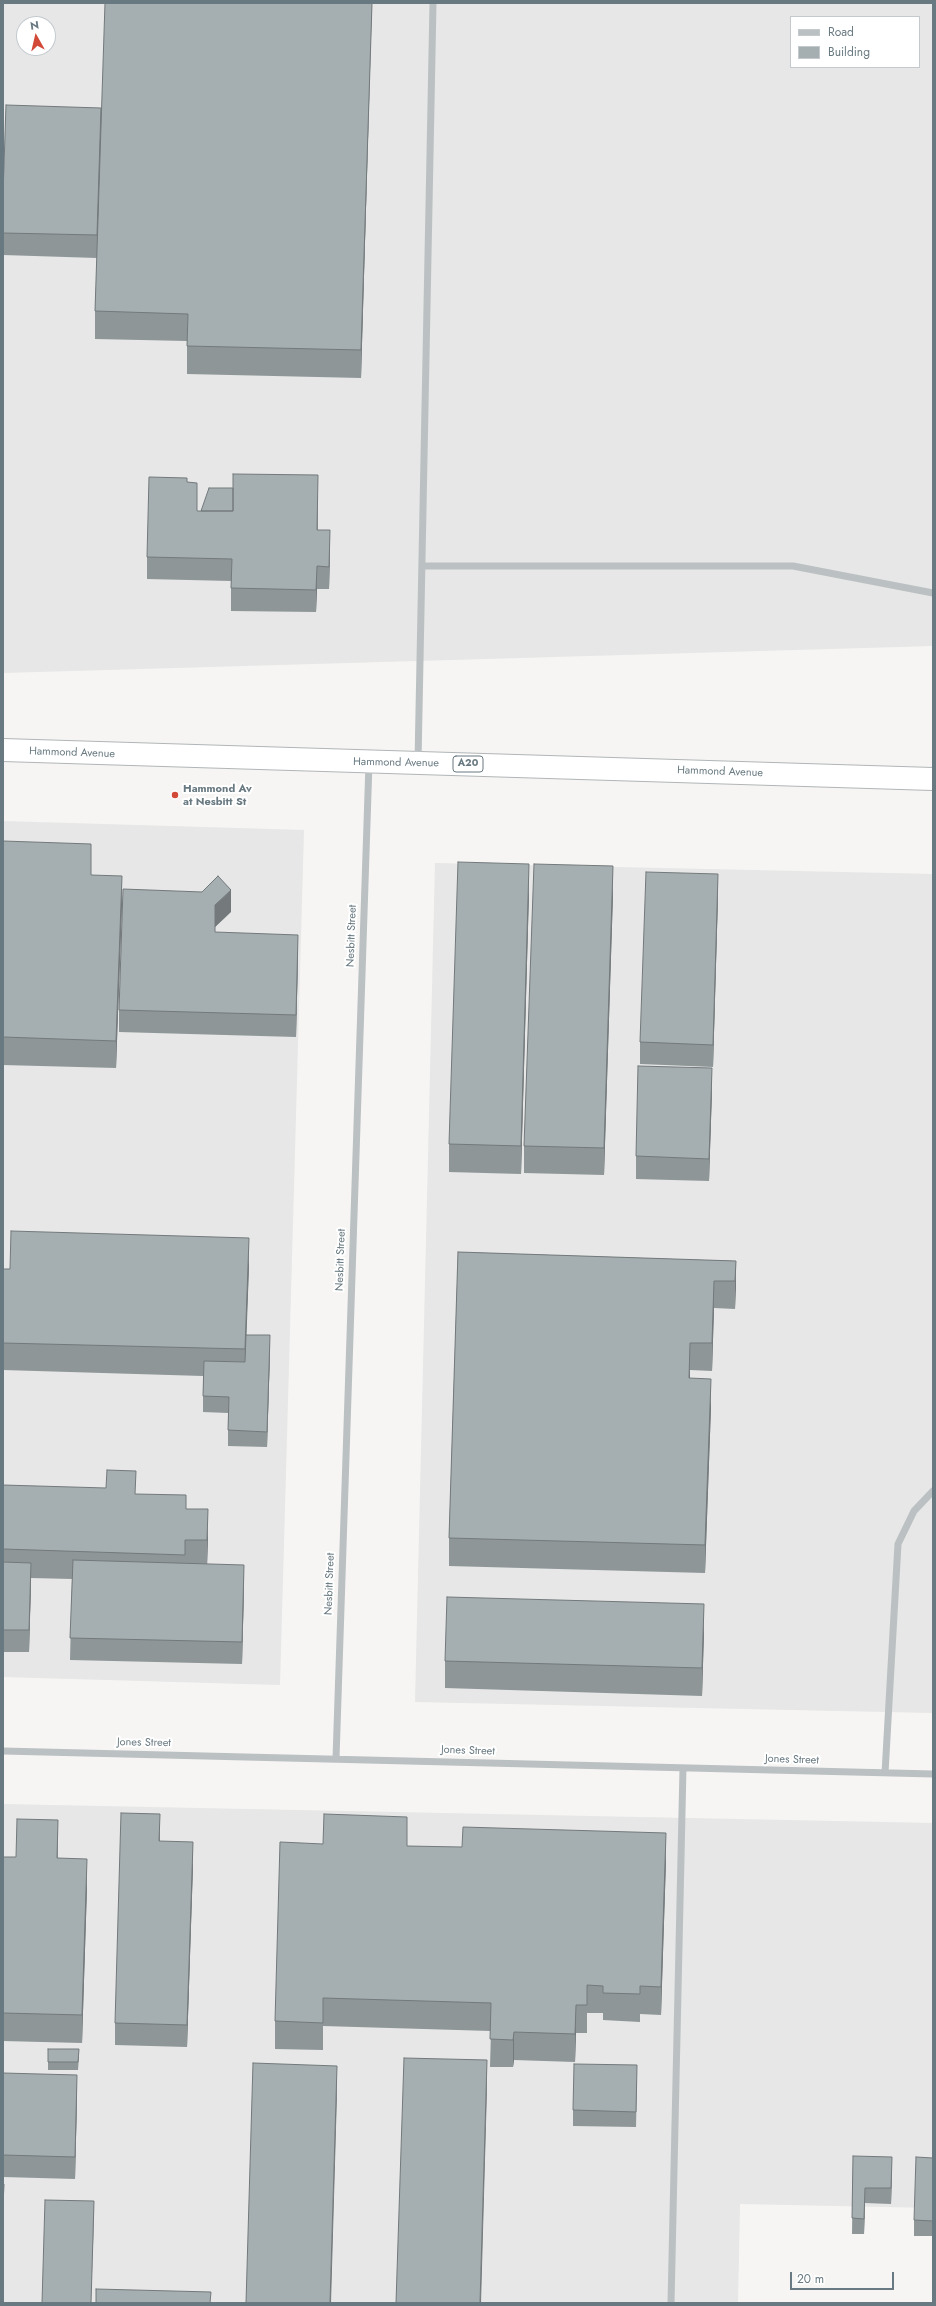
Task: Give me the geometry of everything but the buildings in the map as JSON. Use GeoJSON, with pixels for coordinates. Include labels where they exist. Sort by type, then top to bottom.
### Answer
{"type":"FeatureCollection","features":[{"type":"Feature","properties":{"kind":"highway","name":"Hammond Avenue"},"geometry":{"type":"LineString","coordinates":[[3,750],[933,779]]}},
{"type":"Feature","properties":{"kind":"street"},"geometry":{"type":"LineString","coordinates":[[418,763],[433,3]]}},
{"type":"Feature","properties":{"kind":"street"},"geometry":{"type":"LineString","coordinates":[[422,566],[793,566],[933,593]]}},
{"type":"Feature","properties":{"kind":"street","name":"Nesbitt Street"},"geometry":{"type":"LineString","coordinates":[[336,1758],[369,762]]}},
{"type":"Feature","properties":{"kind":"street"},"geometry":{"type":"LineString","coordinates":[[885,1773],[898,1544],[914,1511],[933,1491]]}},
{"type":"Feature","properties":{"kind":"street","name":"Jones Street"},"geometry":{"type":"LineString","coordinates":[[3,1751],[336,1758],[933,1774]]}},
{"type":"Feature","properties":{"kind":"street"},"geometry":{"type":"LineString","coordinates":[[670,2303],[683,1768]]}},
{"type":"Feature","properties":{"kind":"shaded area"},"geometry":{"type":"Polygon","coordinates":[[[3,3],[933,3],[933,646],[3,673],[3,3]]]}},
{"type":"Feature","properties":{"kind":"shaded area"},"geometry":{"type":"Polygon","coordinates":[[[3,821],[304,830],[280,1685],[3,1677],[3,821]]]}},
{"type":"Feature","properties":{"kind":"shaded area"},"geometry":{"type":"Polygon","coordinates":[[[435,863],[933,874],[933,1713],[415,1702],[435,863]]]}},
{"type":"Feature","properties":{"kind":"shaded area"},"geometry":{"type":"Polygon","coordinates":[[[3,1804],[933,1823],[933,2208],[740,2204],[738,2303],[3,2303],[3,1804]]]}},
{"type":"Feature","properties":{"kind":"place","name":"Hammond Av at Nesbitt St"},"geometry":{"type":"Point","coordinates":[175,795]}}]}
